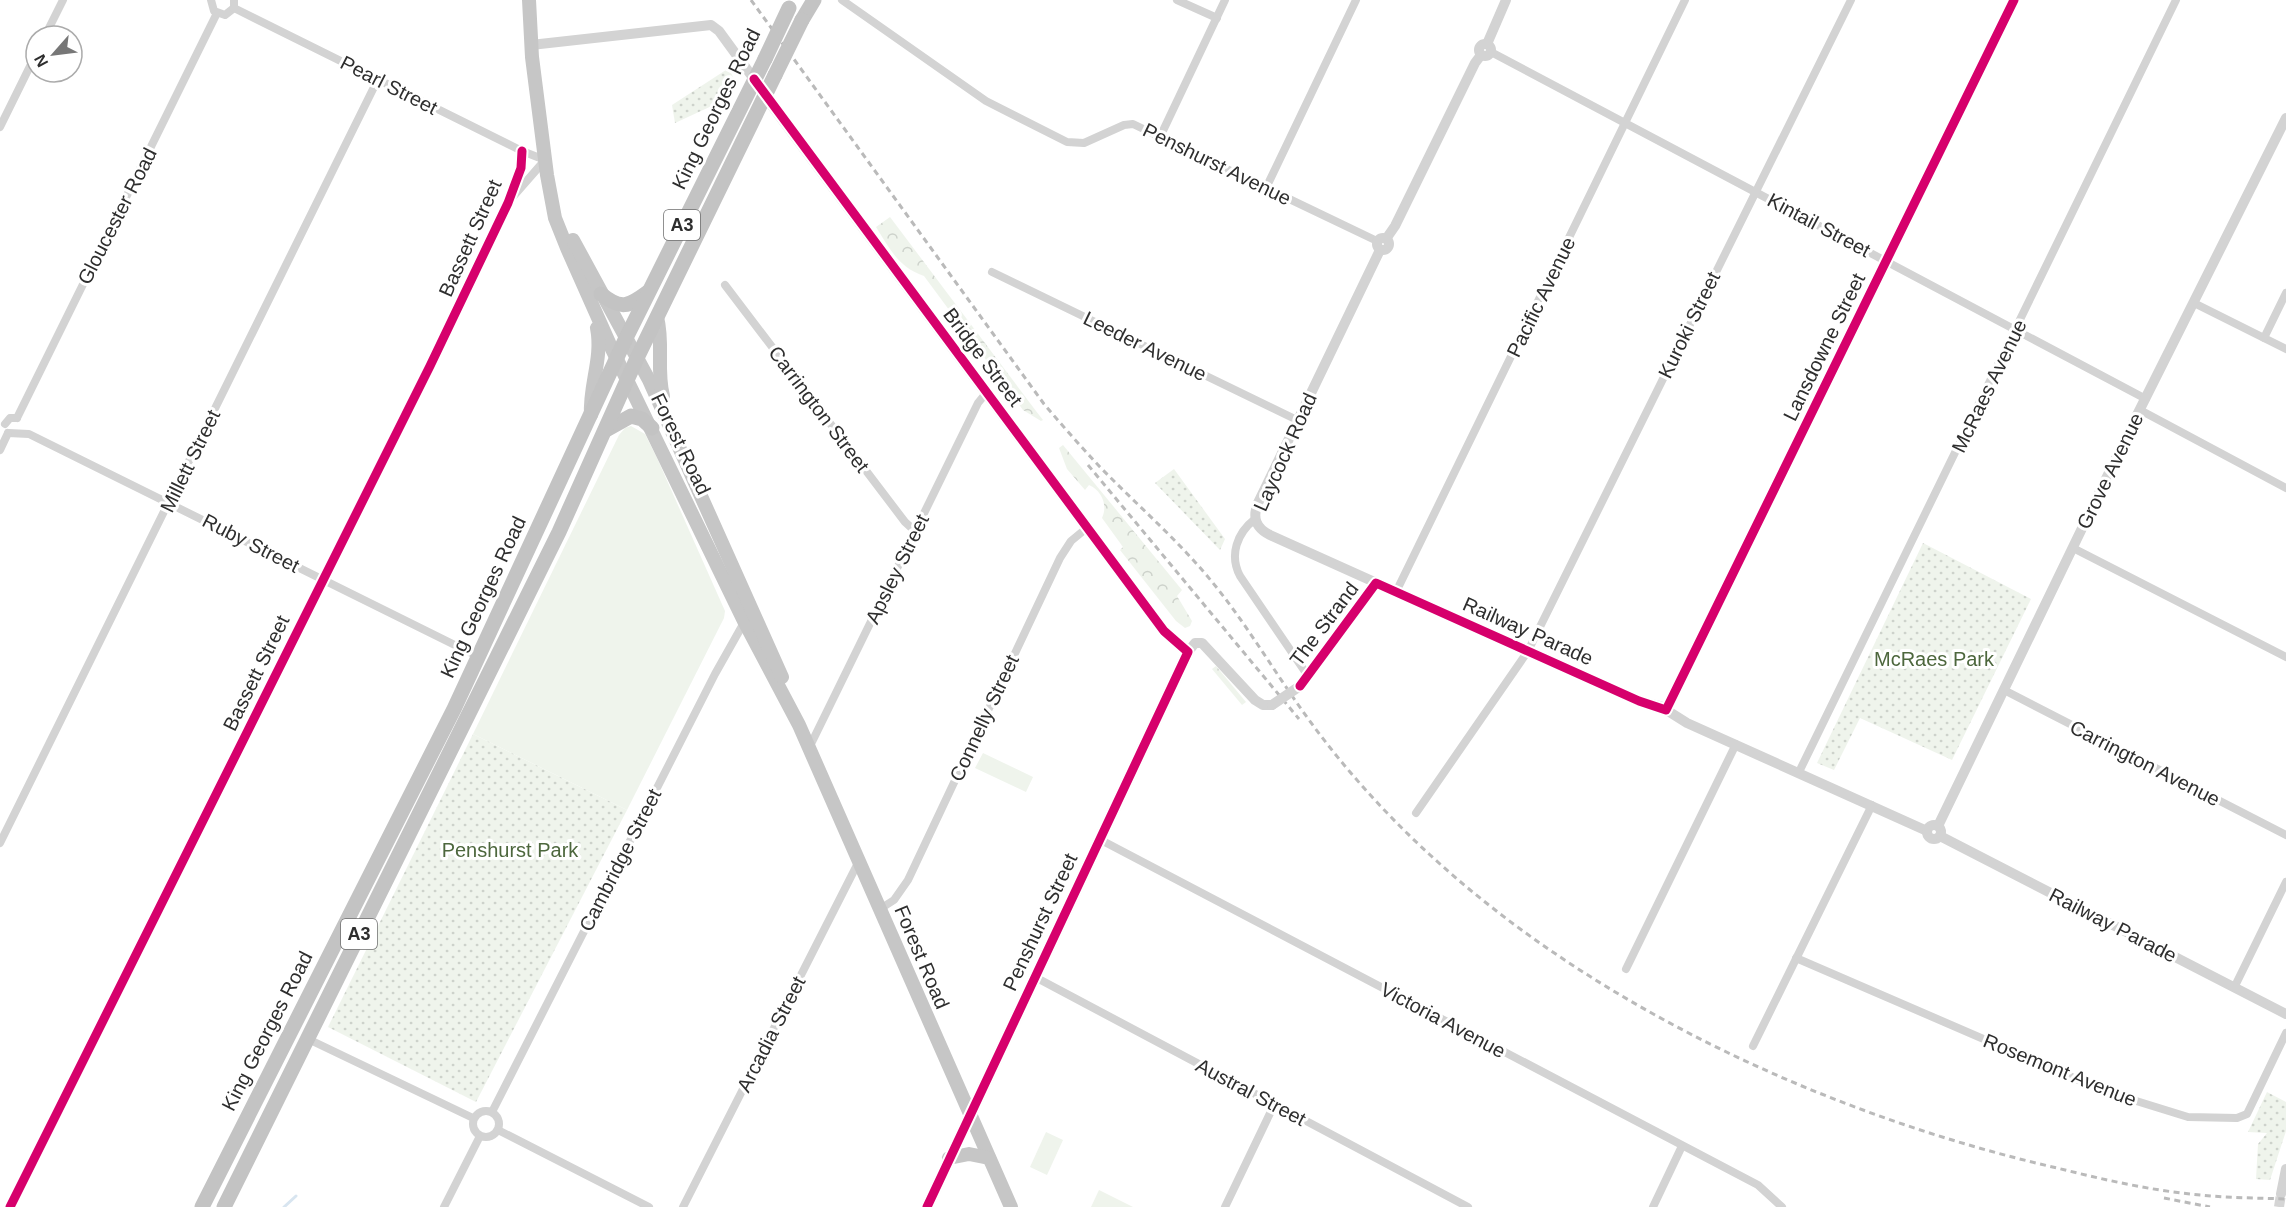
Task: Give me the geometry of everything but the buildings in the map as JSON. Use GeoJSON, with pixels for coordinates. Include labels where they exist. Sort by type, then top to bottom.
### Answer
{"type":"FeatureCollection","features":[{"type":"Feature","properties":{"kind":"highway","name":"King Georges Road"},"geometry":{"type":"LineString","coordinates":[[224,1207],[559,532],[637,358],[811,1]]}},
{"type":"Feature","properties":{"kind":"highway","name":"King Georges Road"},"geometry":{"type":"LineString","coordinates":[[202,1207],[479,657],[626,338],[792,4]]}},
{"type":"Feature","properties":{"kind":"highway","name":"Bridge Street"},"geometry":{"type":"LineString","coordinates":[[754,79],[766,96]]}},
{"type":"Feature","properties":{"kind":"highway"},"geometry":{"type":"LineString","coordinates":[[601,294],[621,305],[637,300],[651,290]]}},
{"type":"Feature","properties":{"kind":"highway"},"geometry":{"type":"LineString","coordinates":[[606,430],[631,416],[637,416],[652,428]]}},
{"type":"Feature","properties":{"kind":"highway"},"geometry":{"type":"LineString","coordinates":[[269,1072],[282,1066],[299,1041],[308,1039]]}},
{"type":"Feature","properties":{"kind":"main road","name":"Forest Road"},"geometry":{"type":"LineString","coordinates":[[529,0],[531,45],[555,218],[617,359],[749,617],[798,722],[1011,1207]]}},
{"type":"Feature","properties":{"kind":"main road","name":"Bridge Street"},"geometry":{"type":"LineString","coordinates":[[766,96],[1164,631],[1188,652]]}},
{"type":"Feature","properties":{"kind":"main road","name":"Forest Road"},"geometry":{"type":"LineString","coordinates":[[548,175],[572,238],[637,358],[670,425],[749,617]]}},
{"type":"Feature","properties":{"kind":"main road"},"geometry":{"type":"LineString","coordinates":[[591,417],[590,393],[600,355],[593,308]]}},
{"type":"Feature","properties":{"kind":"main road"},"geometry":{"type":"LineString","coordinates":[[657,317],[662,336],[660,385],[670,425]]}},
{"type":"Feature","properties":{"kind":"main road","name":"Penshurst Street"},"geometry":{"type":"LineString","coordinates":[[927,1207],[969,1113],[1188,652]]}},
{"type":"Feature","properties":{"kind":"main road"},"geometry":{"type":"LineString","coordinates":[[949,1158],[969,1154],[989,1158]]}},
{"type":"Feature","properties":{"kind":"street"},"geometry":{"type":"LineString","coordinates":[[51,24],[63,0]]}},
{"type":"Feature","properties":{"kind":"street"},"geometry":{"type":"LineString","coordinates":[[211,0],[212,8],[217,13],[228,14],[234,4]]}},
{"type":"Feature","properties":{"kind":"street"},"geometry":{"type":"LineString","coordinates":[[1177,0],[1217,18]]}},
{"type":"Feature","properties":{"kind":"street"},"geometry":{"type":"LineString","coordinates":[[1160,137],[1225,0]]}},
{"type":"Feature","properties":{"kind":"street"},"geometry":{"type":"LineString","coordinates":[[1266,188],[1356,0]]}},
{"type":"Feature","properties":{"kind":"street","name":"Laycock Road"},"geometry":{"type":"LineString","coordinates":[[1308,676],[1240,576],[1234,564],[1234,551],[1240,536],[1255,519],[1258,502],[1381,243],[1395,226],[1475,63],[1486,51],[1506,0]]}},
{"type":"Feature","properties":{"kind":"street","name":"Pacific Avenue"},"geometry":{"type":"LineString","coordinates":[[1396,592],[1685,0]]}},
{"type":"Feature","properties":{"kind":"street","name":"Kuroki Street"},"geometry":{"type":"LineString","coordinates":[[1416,813],[1528,651],[1851,0]]}},
{"type":"Feature","properties":{"kind":"street","name":"Lansdowne Street"},"geometry":{"type":"LineString","coordinates":[[1666,710],[2013,0]]}},
{"type":"Feature","properties":{"kind":"street","name":"McRaes Avenue"},"geometry":{"type":"LineString","coordinates":[[1799,771],[2017,330],[2176,0]]}},
{"type":"Feature","properties":{"kind":"street","name":"Penshurst Avenue"},"geometry":{"type":"LineString","coordinates":[[845,2],[986,101],[1067,142],[1084,143],[1129,124],[1381,243]]}},
{"type":"Feature","properties":{"kind":"street","name":"Pearl Street"},"geometry":{"type":"LineString","coordinates":[[234,4],[378,80],[522,151],[546,160]]}},
{"type":"Feature","properties":{"kind":"street","name":"Gloucester Road"},"geometry":{"type":"LineString","coordinates":[[17,418],[217,13]]}},
{"type":"Feature","properties":{"kind":"street","name":"Bridge Street"},"geometry":{"type":"LineString","coordinates":[[531,45],[711,25],[719,31],[754,79]]}},
{"type":"Feature","properties":{"kind":"street","name":"Kintail Street"},"geometry":{"type":"LineString","coordinates":[[1486,51],[2146,399]]}},
{"type":"Feature","properties":{"kind":"street"},"geometry":{"type":"LineString","coordinates":[[0,126],[24,78]]}},
{"type":"Feature","properties":{"kind":"street","name":"Millett Street"},"geometry":{"type":"LineString","coordinates":[[0,843],[378,80]]}},
{"type":"Feature","properties":{"kind":"street","name":"Grove Avenue"},"geometry":{"type":"LineString","coordinates":[[1935,831],[2140,410],[2286,118]]}},
{"type":"Feature","properties":{"kind":"street","name":"Bassett Street"},"geometry":{"type":"LineString","coordinates":[[10,1207],[508,203],[521,168],[522,151]]}},
{"type":"Feature","properties":{"kind":"street","name":"Bassett Street"},"geometry":{"type":"LineString","coordinates":[[508,203],[546,160]]}},
{"type":"Feature","properties":{"kind":"street","name":"Leeder Avenue"},"geometry":{"type":"LineString","coordinates":[[992,272],[1298,420]]}},
{"type":"Feature","properties":{"kind":"street","name":"Carrington Street"},"geometry":{"type":"LineString","coordinates":[[725,285],[905,522],[915,532]]}},
{"type":"Feature","properties":{"kind":"street"},"geometry":{"type":"LineString","coordinates":[[2264,338],[2286,293]]}},
{"type":"Feature","properties":{"kind":"street"},"geometry":{"type":"LineString","coordinates":[[2194,303],[2286,349]]}},
{"type":"Feature","properties":{"kind":"street","name":"Apsley Street"},"geometry":{"type":"LineString","coordinates":[[809,748],[978,404],[987,392]]}},
{"type":"Feature","properties":{"kind":"street"},"geometry":{"type":"LineString","coordinates":[[2140,410],[2286,488]]}},
{"type":"Feature","properties":{"kind":"street"},"geometry":{"type":"LineString","coordinates":[[0,450],[8,433],[3,422],[10,418],[17,418],[23,424],[16,435],[8,433]]}},
{"type":"Feature","properties":{"kind":"street","name":"Ruby Street"},"geometry":{"type":"LineString","coordinates":[[20,432],[170,502],[479,657]]}},
{"type":"Feature","properties":{"kind":"street","name":"Railway Parade"},"geometry":{"type":"LineString","coordinates":[[1255,519],[1265,533],[1376,584],[1639,701],[1666,710],[1687,723],[1935,831],[2286,1014]]}},
{"type":"Feature","properties":{"kind":"street","name":"Connelly Street"},"geometry":{"type":"LineString","coordinates":[[880,909],[894,900],[908,880],[1060,558],[1071,541],[1088,527]]}},
{"type":"Feature","properties":{"kind":"street"},"geometry":{"type":"LineString","coordinates":[[2073,548],[2286,657]]}},
{"type":"Feature","properties":{"kind":"street","name":"The Strand"},"geometry":{"type":"LineString","coordinates":[[1188,652],[1195,644],[1202,643],[1255,700],[1263,705],[1272,705],[1300,686],[1376,584]]}},
{"type":"Feature","properties":{"kind":"street","name":"Cambridge Street"},"geometry":{"type":"LineString","coordinates":[[492,1112],[749,617]]}},
{"type":"Feature","properties":{"kind":"street","name":"Carrington Avenue"},"geometry":{"type":"LineString","coordinates":[[2004,690],[2286,835]]}},
{"type":"Feature","properties":{"kind":"street"},"geometry":{"type":"LineString","coordinates":[[1626,969],[1736,744]]}},
{"type":"Feature","properties":{"kind":"street"},"geometry":{"type":"LineString","coordinates":[[1753,1046],[1872,805]]}},
{"type":"Feature","properties":{"kind":"street","name":"Victoria Avenue"},"geometry":{"type":"LineString","coordinates":[[1099,839],[1758,1185],[1782,1207]]}},
{"type":"Feature","properties":{"kind":"street","name":"Arcadia Street"},"geometry":{"type":"LineString","coordinates":[[683,1207],[860,861]]}},
{"type":"Feature","properties":{"kind":"street"},"geometry":{"type":"LineString","coordinates":[[2234,988],[2286,882]]}},
{"type":"Feature","properties":{"kind":"street","name":"Rosemont Avenue"},"geometry":{"type":"LineString","coordinates":[[1796,958],[2098,1089],[2188,1117],[2237,1118],[2247,1113],[2286,1033]]}},
{"type":"Feature","properties":{"kind":"street","name":"Austral Street"},"geometry":{"type":"LineString","coordinates":[[1035,977],[1458,1205],[1468,1207]]}},
{"type":"Feature","properties":{"kind":"street"},"geometry":{"type":"LineString","coordinates":[[308,1039],[473,1118]]}},
{"type":"Feature","properties":{"kind":"street"},"geometry":{"type":"LineString","coordinates":[[1225,1207],[1274,1105]]}},
{"type":"Feature","properties":{"kind":"street"},"geometry":{"type":"LineString","coordinates":[[484,1111],[492,1112],[499,1122],[498,1130],[488,1137],[480,1136],[474,1130],[473,1118],[484,1111]]}},
{"type":"Feature","properties":{"kind":"street"},"geometry":{"type":"LineString","coordinates":[[498,1130],[649,1207]]}},
{"type":"Feature","properties":{"kind":"street"},"geometry":{"type":"LineString","coordinates":[[444,1207],[480,1136]]}},
{"type":"Feature","properties":{"kind":"street"},"geometry":{"type":"LineString","coordinates":[[1653,1207],[1682,1146]]}},
{"type":"Feature","properties":{"kind":"street"},"geometry":{"type":"LineString","coordinates":[[2281,1194],[2286,1169]]}},
{"type":"Feature","properties":{"kind":"green space"},"geometry":{"type":"Polygon","coordinates":[[[729,68],[736,84],[729,98],[675,123],[672,105],[729,68]]]}},
{"type":"Feature","properties":{"kind":"green space"},"geometry":{"type":"Polygon","coordinates":[[[890,217],[1043,420],[1023,410],[924,276],[908,268],[890,250],[876,227],[890,217]]]}},
{"type":"Feature","properties":{"kind":"green space"},"geometry":{"type":"Polygon","coordinates":[[[631,426],[645,434],[725,611],[724,618],[627,810],[473,734],[619,435],[625,428],[631,426]]]}},
{"type":"Feature","properties":{"kind":"green space"},"geometry":{"type":"Polygon","coordinates":[[[1063,445],[1182,590],[1177,596],[1192,621],[1190,626],[1185,628],[1176,621],[1120,550],[1123,547],[1102,518],[1103,499],[1089,485],[1085,490],[1067,469],[1059,448],[1063,445]]]}},
{"type":"Feature","properties":{"kind":"green space"},"geometry":{"type":"Polygon","coordinates":[[[1174,469],[1225,539],[1220,550],[1155,483],[1174,469]]]}},
{"type":"Feature","properties":{"kind":"green space","name":"McRaes Park"},"geometry":{"type":"Polygon","coordinates":[[[1923,543],[2031,599],[1952,760],[1860,718],[1834,770],[1817,763],[1923,543]]]}},
{"type":"Feature","properties":{"kind":"green space"},"geometry":{"type":"Polygon","coordinates":[[[1216,666],[1246,702],[1242,705],[1212,669],[1216,666]]]}},
{"type":"Feature","properties":{"kind":"green space","name":"Penshurst Park"},"geometry":{"type":"Polygon","coordinates":[[[473,734],[627,810],[476,1102],[328,1027],[473,734]]]}},
{"type":"Feature","properties":{"kind":"green space"},"geometry":{"type":"Polygon","coordinates":[[[983,753],[1033,777],[1026,792],[975,768],[983,753]]]}},
{"type":"Feature","properties":{"kind":"green space"},"geometry":{"type":"Polygon","coordinates":[[[2267,1092],[2286,1102],[2286,1131],[2270,1180],[2256,1179],[2258,1144],[2267,1133],[2248,1132],[2267,1092]]]}},
{"type":"Feature","properties":{"kind":"green space"},"geometry":{"type":"Polygon","coordinates":[[[1046,1132],[1063,1140],[1047,1175],[1030,1167],[1046,1132]]]}},
{"type":"Feature","properties":{"kind":"green space"},"geometry":{"type":"Polygon","coordinates":[[[1099,1190],[1133,1207],[1091,1207],[1099,1190]]]}},
{"type":"Feature","properties":{"kind":"waterway"},"geometry":{"type":"LineString","coordinates":[[284,1207],[296,1196]]}},
{"type":"Feature","properties":{"kind":"tunnel"},"geometry":{"type":"LineString","coordinates":[[2279,1207],[2281,1194]]}},
{"type":"Feature","properties":{"kind":"railway"},"geometry":{"type":"LineString","coordinates":[[751,0],[1044,404],[1100,467],[1172,538],[1213,583],[1312,723],[1359,782],[1429,854],[1495,910],[1567,962],[1643,1008],[1723,1050],[1805,1087],[1889,1119],[1973,1146],[2129,1184],[2212,1196],[2286,1199]]}},
{"type":"Feature","properties":{"kind":"railway"},"geometry":{"type":"LineString","coordinates":[[1088,465],[1299,719]]}},
{"type":"Feature","properties":{"kind":"railway"},"geometry":{"type":"LineString","coordinates":[[2164,1198],[2210,1207]]}},
{"type":"Feature","properties":{"kind":"cycle path"},"geometry":{"type":"LineString","coordinates":[[1300,686],[1376,583],[1639,701],[1666,710],[2014,0]]}},
{"type":"Feature","properties":{"kind":"cycle path"},"geometry":{"type":"LineString","coordinates":[[754,79],[1164,631],[1188,652],[927,1207]]}},
{"type":"Feature","properties":{"kind":"cycle path"},"geometry":{"type":"LineString","coordinates":[[10,1207],[430,366],[508,203],[521,168],[522,151]]}}]}
